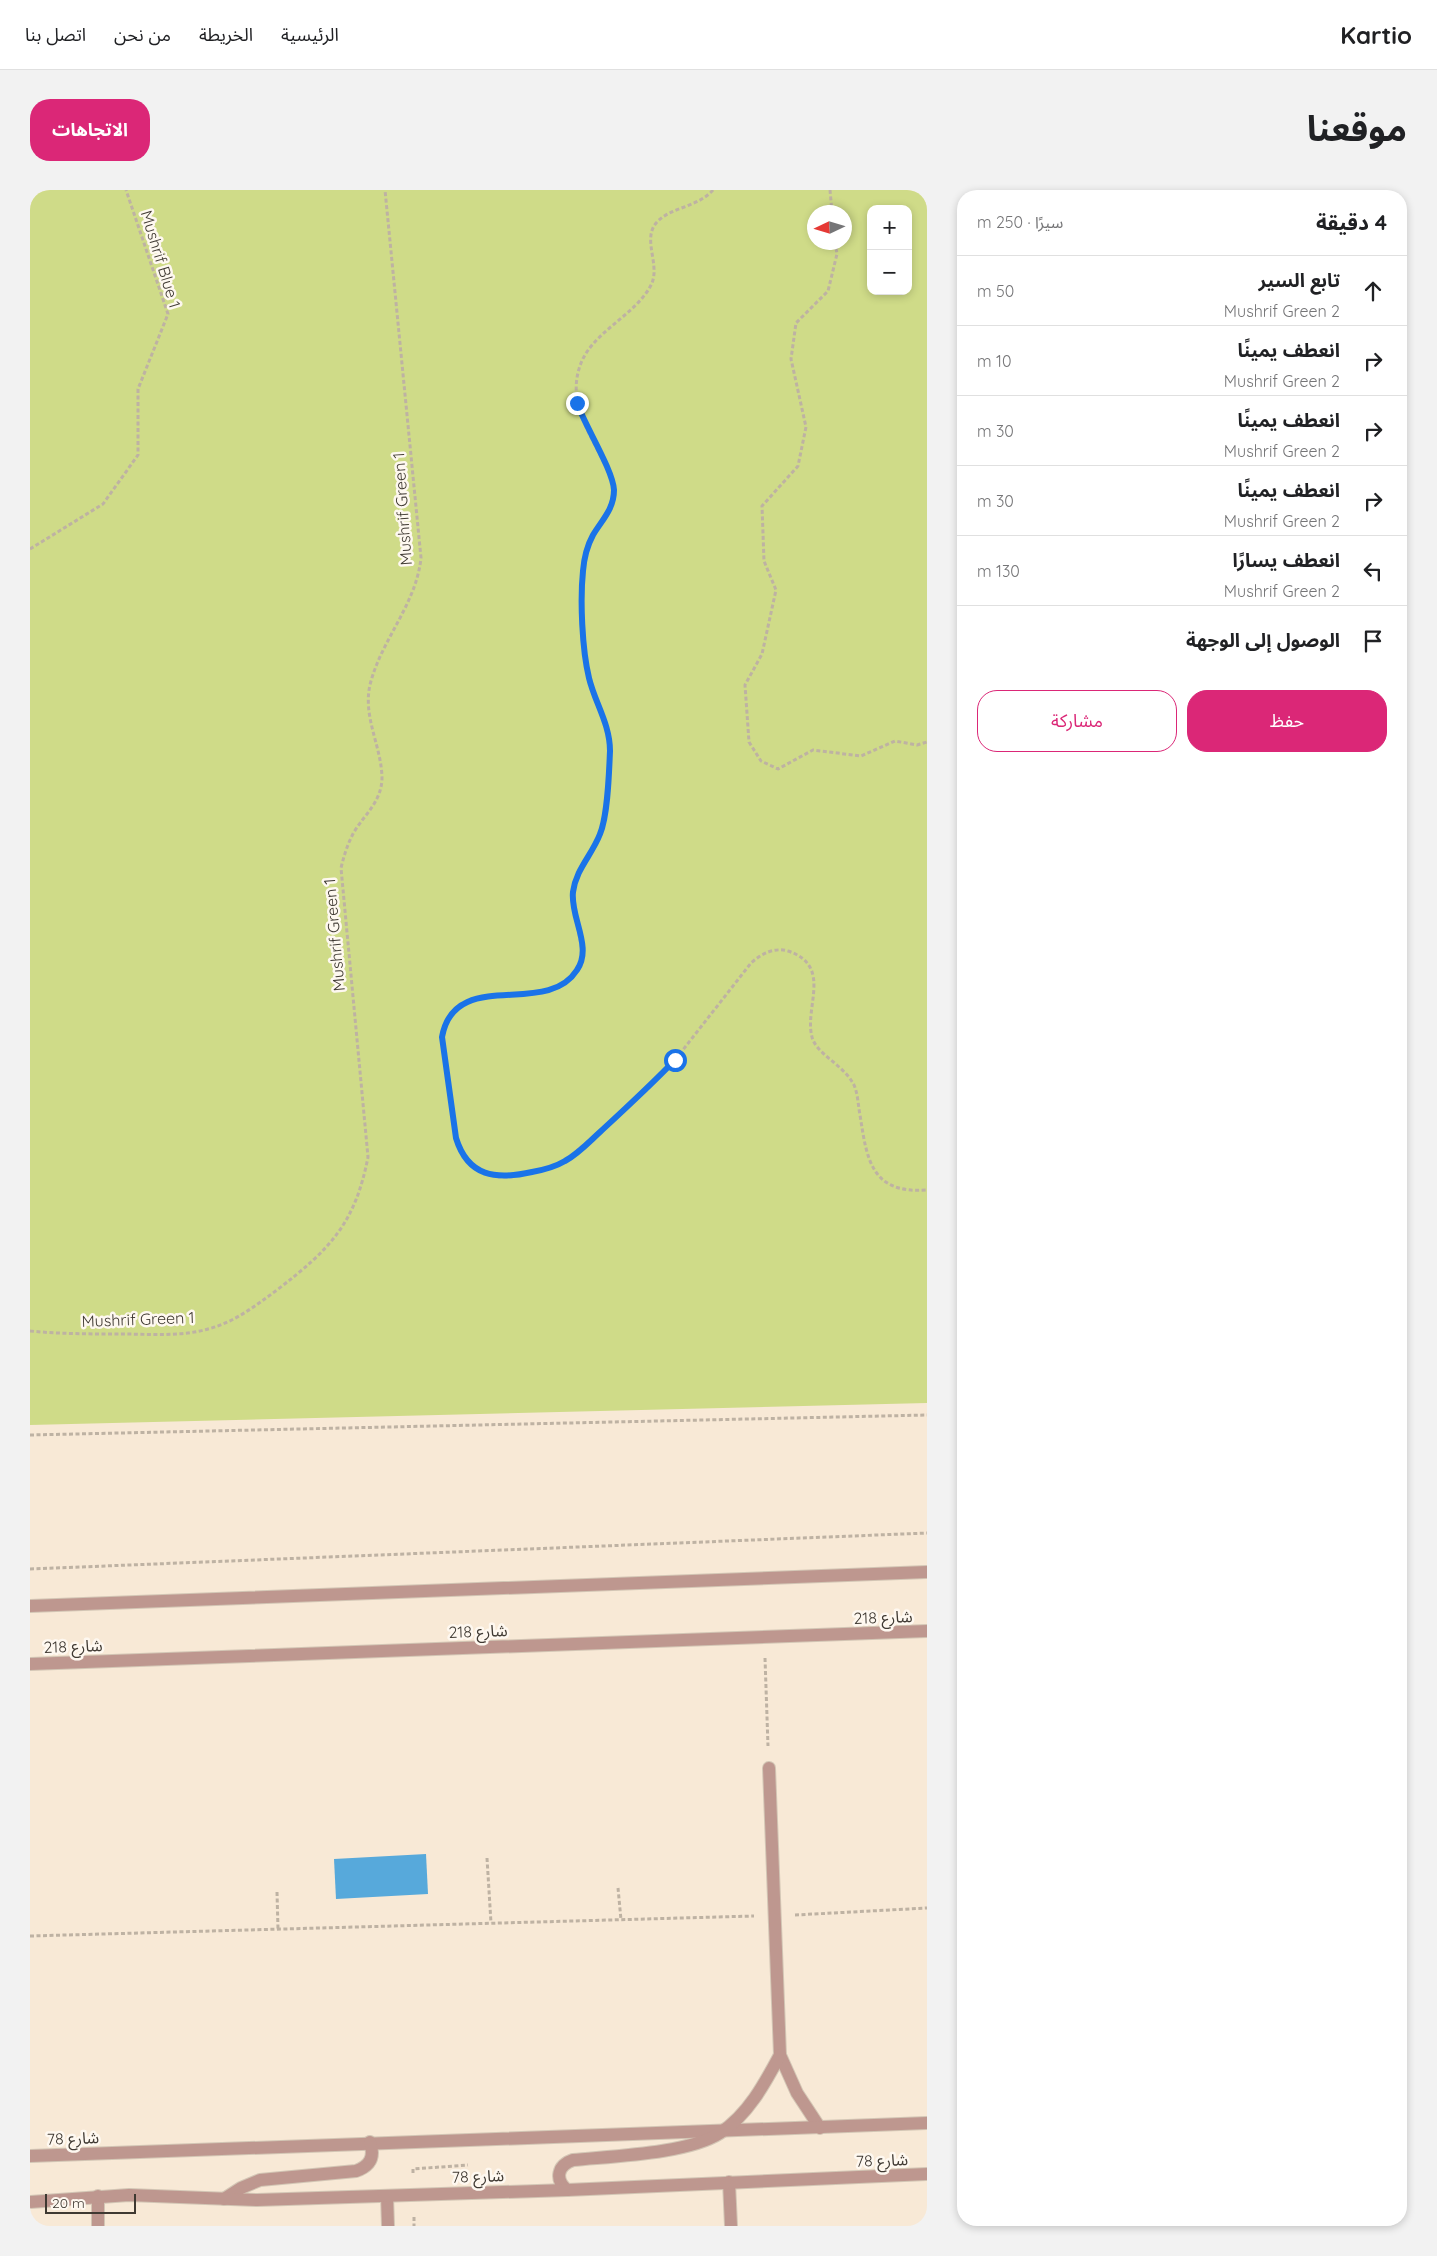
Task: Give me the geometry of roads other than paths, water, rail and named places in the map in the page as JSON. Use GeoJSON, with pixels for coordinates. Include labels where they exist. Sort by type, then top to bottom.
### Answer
{"type":"FeatureCollection","features":[{"type":"Feature","properties":{"kind":"street"},"geometry":{"type":"LineString","coordinates":[[30,1606],[927,1572]]}},
{"type":"Feature","properties":{"kind":"street","name":"شارع 218"},"geometry":{"type":"LineString","coordinates":[[30,1664],[927,1631]]}},
{"type":"Feature","properties":{"kind":"street"},"geometry":{"type":"LineString","coordinates":[[769,1768],[780,2055],[797,2093],[820,2128]]}},
{"type":"Feature","properties":{"kind":"street"},"geometry":{"type":"LineString","coordinates":[[567,2190],[561,2185],[558,2176],[560,2169],[565,2163],[573,2160],[678,2147],[701,2141],[720,2133],[750,2104],[764,2085],[780,2055]]}},
{"type":"Feature","properties":{"kind":"street","name":"شارع 78"},"geometry":{"type":"LineString","coordinates":[[30,2156],[370,2142],[720,2133],[927,2123]]}},
{"type":"Feature","properties":{"kind":"street"},"geometry":{"type":"LineString","coordinates":[[224,2199],[241,2188],[260,2180],[356,2171],[365,2168],[371,2161],[373,2151],[370,2142]]}},
{"type":"Feature","properties":{"kind":"street","name":"شارع 78"},"geometry":{"type":"LineString","coordinates":[[30,2202],[98,2196],[161,2195],[224,2199],[387,2196],[927,2174]]}},
{"type":"Feature","properties":{"kind":"street"},"geometry":{"type":"LineString","coordinates":[[729,2182],[731,2226]]}},
{"type":"Feature","properties":{"kind":"street"},"geometry":{"type":"LineString","coordinates":[[98,2196],[98,2226]]}},
{"type":"Feature","properties":{"kind":"street"},"geometry":{"type":"LineString","coordinates":[[387,2196],[388,2226]]}},
{"type":"Feature","properties":{"kind":"water"},"geometry":{"type":"Polygon","coordinates":[[[426,1854],[428,1894],[336,1899],[334,1859],[426,1854]]]}}]}
